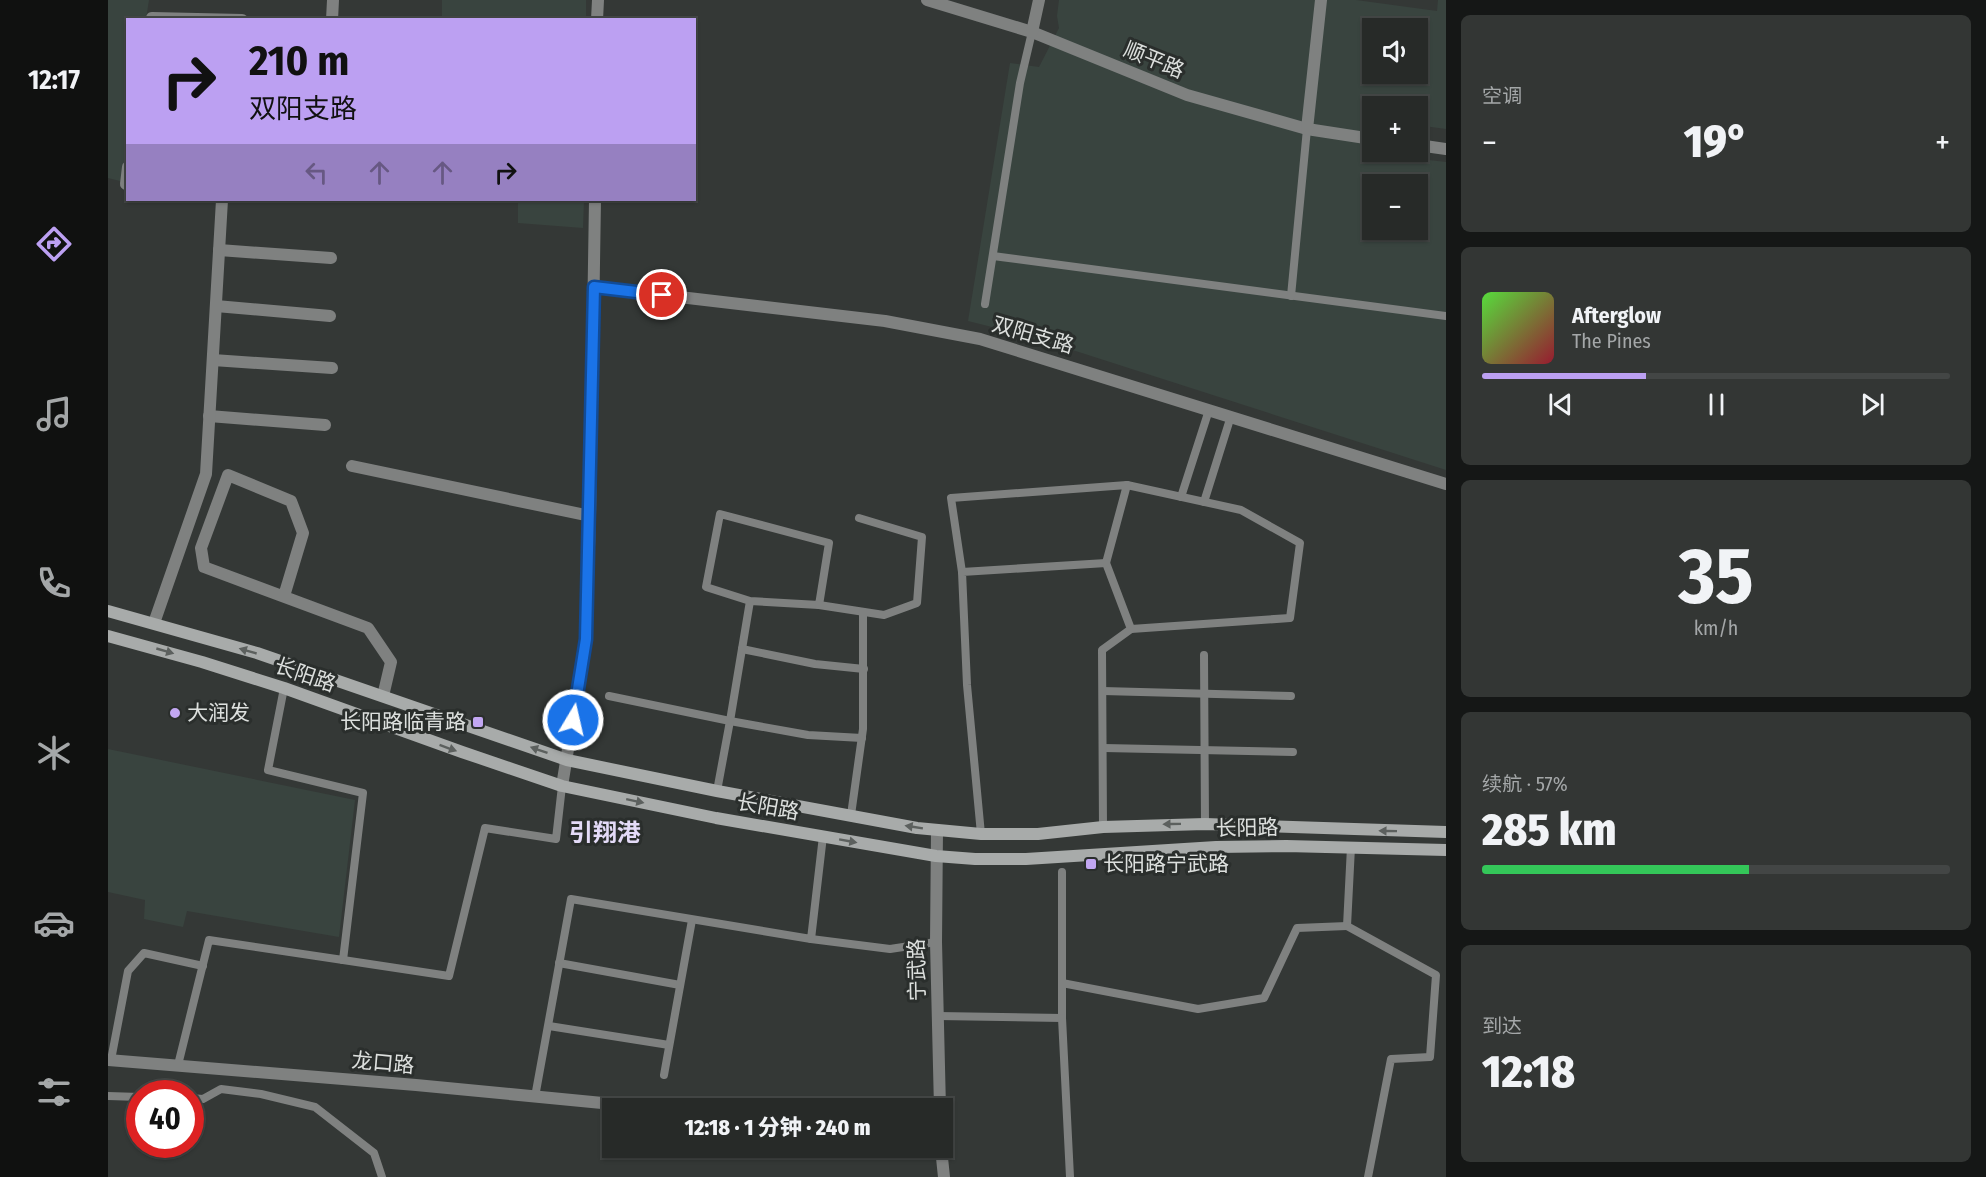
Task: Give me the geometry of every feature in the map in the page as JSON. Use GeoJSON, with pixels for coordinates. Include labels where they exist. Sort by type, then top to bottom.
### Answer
{"type":"FeatureCollection","features":[{"type":"Feature","properties":{"kind":"main road","name":"长阳路"},"geometry":{"type":"LineString","coordinates":[[108,611],[257,653],[567,760],[717,791],[917,828],[981,834],[1038,834],[1103,827],[1205,824],[1446,832]]}},
{"type":"Feature","properties":{"kind":"main road","name":"长阳路"},"geometry":{"type":"LineString","coordinates":[[108,636],[284,688],[562,786],[716,818],[936,856],[1026,860],[1216,847],[1446,850]]}},
{"type":"Feature","properties":{"kind":"street"},"geometry":{"type":"LineString","coordinates":[[332,18],[333,0]]}},
{"type":"Feature","properties":{"kind":"street"},"geometry":{"type":"LineString","coordinates":[[597,18],[598,0]]}},
{"type":"Feature","properties":{"kind":"street","name":"顺平路"},"geometry":{"type":"LineString","coordinates":[[927,0],[1032,32],[1187,94],[1307,129],[1362,137]]}},
{"type":"Feature","properties":{"kind":"street"},"geometry":{"type":"LineString","coordinates":[[1032,32],[1039,0]]}},
{"type":"Feature","properties":{"kind":"street"},"geometry":{"type":"LineString","coordinates":[[1307,129],[1321,0]]}},
{"type":"Feature","properties":{"kind":"street"},"geometry":{"type":"LineString","coordinates":[[1428,146],[1446,149]]}},
{"type":"Feature","properties":{"kind":"street"},"geometry":{"type":"LineString","coordinates":[[154,623],[206,474],[222,201]]}},
{"type":"Feature","properties":{"kind":"street"},"geometry":{"type":"LineString","coordinates":[[562,786],[586,639],[595,201]]}},
{"type":"Feature","properties":{"kind":"street"},"geometry":{"type":"LineString","coordinates":[[219,250],[331,258]]}},
{"type":"Feature","properties":{"kind":"street","name":"双阳支路"},"geometry":{"type":"LineString","coordinates":[[594,287],[885,321],[946,332],[1013,348],[1446,484]]}},
{"type":"Feature","properties":{"kind":"street"},"geometry":{"type":"LineString","coordinates":[[216,306],[330,316]]}},
{"type":"Feature","properties":{"kind":"street"},"geometry":{"type":"LineString","coordinates":[[213,360],[332,368]]}},
{"type":"Feature","properties":{"kind":"street"},"geometry":{"type":"LineString","coordinates":[[209,416],[325,424]]}},
{"type":"Feature","properties":{"kind":"street"},"geometry":{"type":"LineString","coordinates":[[352,466],[590,516]]}},
{"type":"Feature","properties":{"kind":"street"},"geometry":{"type":"LineString","coordinates":[[284,596],[303,533],[291,501],[228,476],[201,548],[204,567],[368,628],[391,662],[383,696]]}},
{"type":"Feature","properties":{"kind":"street","name":"宁武路"},"geometry":{"type":"LineString","coordinates":[[937,830],[936,942],[940,1098]]}},
{"type":"Feature","properties":{"kind":"street","name":"龙口路"},"geometry":{"type":"LineString","coordinates":[[109,1060],[602,1103]]}},
{"type":"Feature","properties":{"kind":"street"},"geometry":{"type":"LineString","coordinates":[[942,1158],[944,1177]]}},
{"type":"Feature","properties":{"kind":"lane"},"geometry":{"type":"LineString","coordinates":[[985,304],[1020,83],[1032,32]]}},
{"type":"Feature","properties":{"kind":"lane"},"geometry":{"type":"LineString","coordinates":[[1291,296],[1307,129]]}},
{"type":"Feature","properties":{"kind":"lane"},"geometry":{"type":"LineString","coordinates":[[993,256],[1446,316]]}},
{"type":"Feature","properties":{"kind":"lane"},"geometry":{"type":"LineString","coordinates":[[1181,497],[1209,410]]}},
{"type":"Feature","properties":{"kind":"lane"},"geometry":{"type":"LineString","coordinates":[[1203,502],[1231,416]]}},
{"type":"Feature","properties":{"kind":"lane"},"geometry":{"type":"LineString","coordinates":[[1127,485],[1106,562],[1131,629]]}},
{"type":"Feature","properties":{"kind":"lane"},"geometry":{"type":"LineString","coordinates":[[981,834],[967,685],[962,572],[951,498],[1127,485],[1241,510],[1300,543],[1290,618],[1131,629],[1102,650],[1103,827]]}},
{"type":"Feature","properties":{"kind":"lane"},"geometry":{"type":"LineString","coordinates":[[819,605],[829,543],[720,514],[706,586],[750,601],[819,605],[884,615],[917,603],[922,537],[859,518]]}},
{"type":"Feature","properties":{"kind":"lane"},"geometry":{"type":"LineString","coordinates":[[962,572],[1106,562]]}},
{"type":"Feature","properties":{"kind":"lane"},"geometry":{"type":"LineString","coordinates":[[717,791],[750,601]]}},
{"type":"Feature","properties":{"kind":"lane"},"geometry":{"type":"LineString","coordinates":[[851,815],[862,738],[863,612]]}},
{"type":"Feature","properties":{"kind":"lane"},"geometry":{"type":"LineString","coordinates":[[742,649],[814,664],[864,669]]}},
{"type":"Feature","properties":{"kind":"lane"},"geometry":{"type":"LineString","coordinates":[[1204,655],[1205,824]]}},
{"type":"Feature","properties":{"kind":"lane"},"geometry":{"type":"LineString","coordinates":[[284,688],[268,770],[363,793],[343,960]]}},
{"type":"Feature","properties":{"kind":"lane"},"geometry":{"type":"LineString","coordinates":[[1103,691],[1291,696]]}},
{"type":"Feature","properties":{"kind":"lane"},"geometry":{"type":"LineString","coordinates":[[609,696],[808,735],[862,738]]}},
{"type":"Feature","properties":{"kind":"lane"},"geometry":{"type":"LineString","coordinates":[[1104,748],[1293,752]]}},
{"type":"Feature","properties":{"kind":"lane"},"geometry":{"type":"LineString","coordinates":[[178,1065],[209,940],[449,976],[485,828],[556,839],[562,786]]}},
{"type":"Feature","properties":{"kind":"lane"},"geometry":{"type":"LineString","coordinates":[[811,939],[823,836]]}},
{"type":"Feature","properties":{"kind":"lane"},"geometry":{"type":"LineString","coordinates":[[1347,926],[1351,847]]}},
{"type":"Feature","properties":{"kind":"lane"},"geometry":{"type":"LineString","coordinates":[[1062,872],[1062,1018],[1070,1177]]}},
{"type":"Feature","properties":{"kind":"lane"},"geometry":{"type":"LineString","coordinates":[[535,1097],[571,899],[811,939],[890,949],[936,942]]}},
{"type":"Feature","properties":{"kind":"lane"},"geometry":{"type":"LineString","coordinates":[[664,1075],[692,920]]}},
{"type":"Feature","properties":{"kind":"lane"},"geometry":{"type":"LineString","coordinates":[[1062,983],[1198,1009],[1264,998],[1297,928],[1347,926],[1436,975],[1430,1058],[1390,1059],[1368,1177]]}},
{"type":"Feature","properties":{"kind":"lane"},"geometry":{"type":"LineString","coordinates":[[109,1060],[128,971],[144,953],[203,966]]}},
{"type":"Feature","properties":{"kind":"lane"},"geometry":{"type":"LineString","coordinates":[[559,963],[680,985]]}},
{"type":"Feature","properties":{"kind":"lane"},"geometry":{"type":"LineString","coordinates":[[938,1016],[1062,1018]]}},
{"type":"Feature","properties":{"kind":"lane"},"geometry":{"type":"LineString","coordinates":[[549,1026],[669,1045]]}},
{"type":"Feature","properties":{"kind":"lane"},"geometry":{"type":"LineString","coordinates":[[204,1098],[221,1089],[261,1094],[315,1107],[374,1153],[382,1177]]}},
{"type":"Feature","properties":{"kind":"lane"},"geometry":{"type":"LineString","coordinates":[[108,1095],[126,1096]]}},
{"type":"Feature","properties":{"kind":"shaded area"},"geometry":{"type":"Polygon","coordinates":[[[108,0],[149,0],[146,18],[126,18],[124,182],[108,178],[108,0]]]}},
{"type":"Feature","properties":{"kind":"shaded area"},"geometry":{"type":"Polygon","coordinates":[[[442,0],[586,0],[586,18],[442,18],[442,0]]]}},
{"type":"Feature","properties":{"kind":"shaded area"},"geometry":{"type":"Polygon","coordinates":[[[1059,0],[1356,0],[1437,11],[1438,0],[1446,0],[1446,129],[1428,127],[1428,96],[1362,96],[1362,162],[1428,162],[1428,160],[1446,162],[1446,470],[1032,337],[968,321],[1010,63],[1039,67],[1059,28],[1057,16],[1059,0]]]}},
{"type":"Feature","properties":{"kind":"shaded area"},"geometry":{"type":"Polygon","coordinates":[[[518,201],[584,201],[583,228],[518,223],[518,201]]]}},
{"type":"Feature","properties":{"kind":"shaded area"},"geometry":{"type":"Polygon","coordinates":[[[108,749],[355,800],[339,937],[187,911],[183,927],[144,919],[145,900],[108,892],[108,749]]]}},
{"type":"Feature","properties":{"kind":"place","name":"大润发"},"geometry":{"type":"Point","coordinates":[175,713]}},
{"type":"Feature","properties":{"kind":"place","name":"长阳路临青路"},"geometry":{"type":"Point","coordinates":[478,722]}},
{"type":"Feature","properties":{"kind":"place","name":"长阳路宁武路"},"geometry":{"type":"Point","coordinates":[1091,864]}},
{"type":"Feature","properties":{"kind":"district","name":"引翔港"},"geometry":{"type":"Point","coordinates":[605,833]}},
{"type":"Feature","properties":{"kind":"route"},"geometry":{"type":"LineString","coordinates":[[573,720],[586,639],[594,287],[662,295]]}}]}
